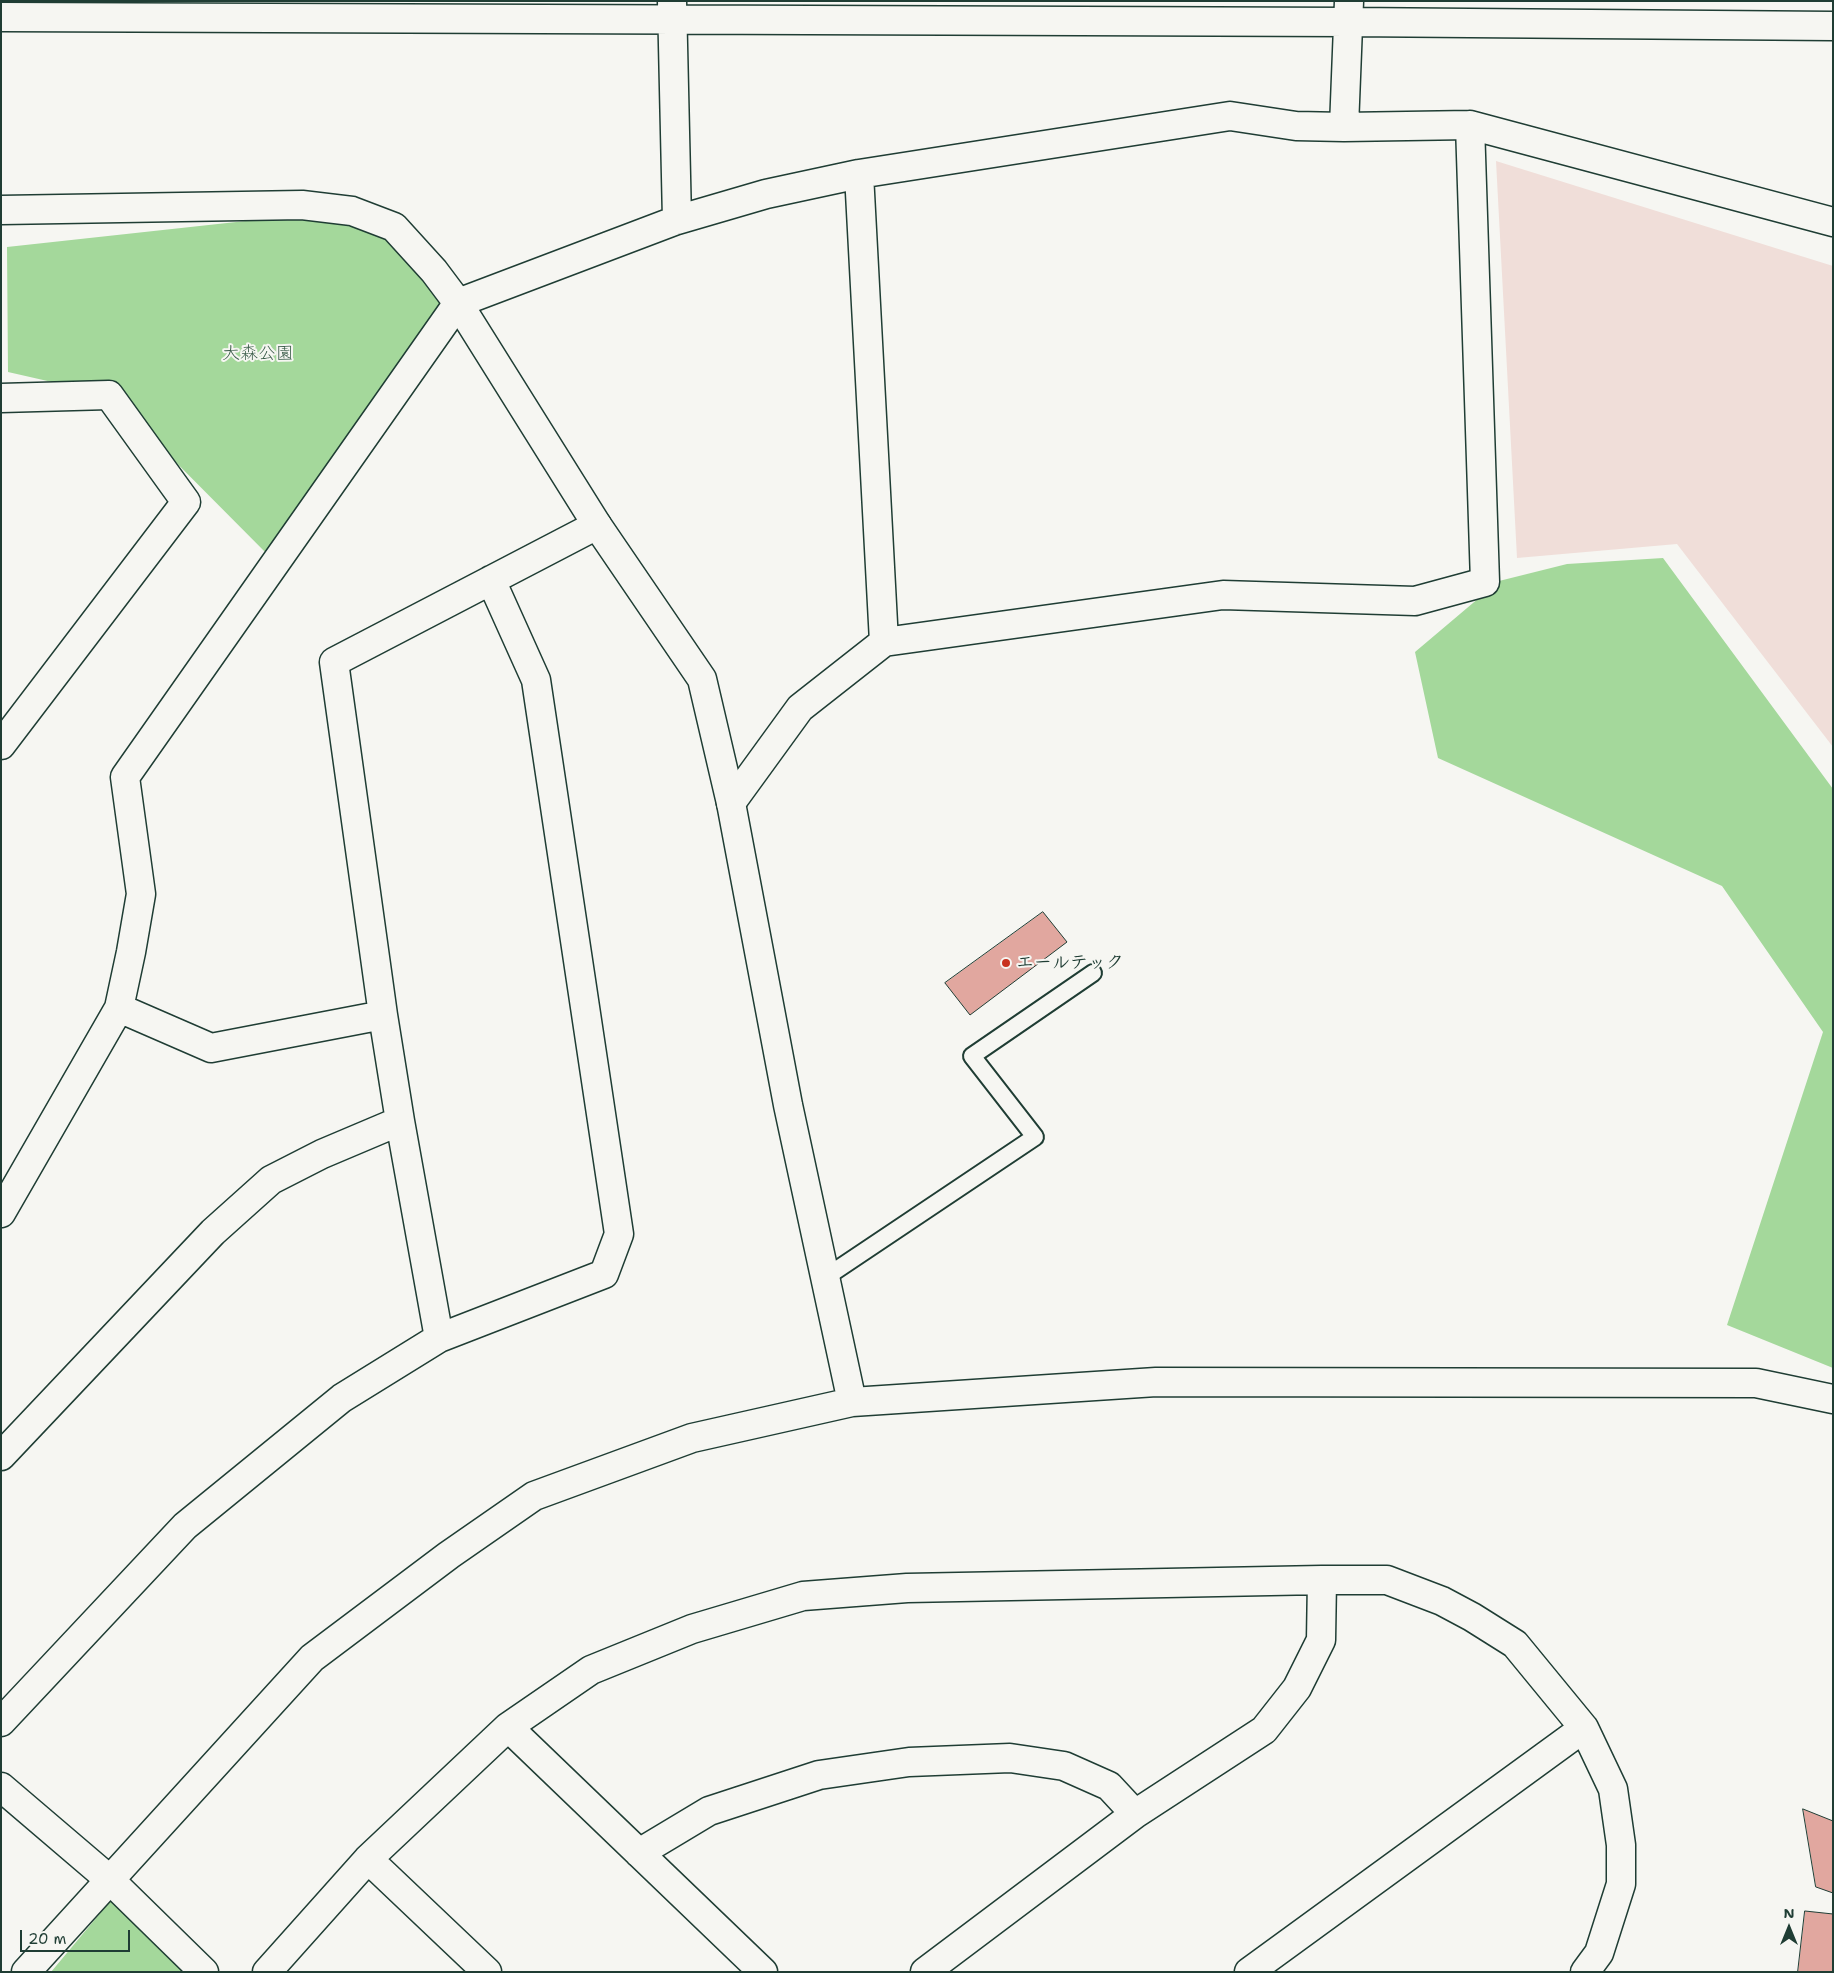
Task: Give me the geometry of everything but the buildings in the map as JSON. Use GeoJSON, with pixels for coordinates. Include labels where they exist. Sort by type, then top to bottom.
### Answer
{"type":"FeatureCollection","features":[{"type":"Feature","properties":{"kind":"street"},"geometry":{"type":"LineString","coordinates":[[672,10],[677,220]]}},
{"type":"Feature","properties":{"kind":"street"},"geometry":{"type":"LineString","coordinates":[[1,17],[672,10],[1349,11],[1833,26]]}},
{"type":"Feature","properties":{"kind":"street"},"geometry":{"type":"LineString","coordinates":[[1344,127],[1349,11]]}},
{"type":"Feature","properties":{"kind":"street"},"geometry":{"type":"LineString","coordinates":[[1,1213],[119,1008],[132,952],[141,894],[125,777],[458,304],[677,220],[766,194],[859,174],[1230,116],[1296,126],[1470,125],[1833,222]]}},
{"type":"Feature","properties":{"kind":"street"},"geometry":{"type":"LineString","coordinates":[[731,803],[800,708],[884,642],[1223,595],[1415,601],[1485,582],[1470,125]]}},
{"type":"Feature","properties":{"kind":"street"},"geometry":{"type":"LineString","coordinates":[[859,174],[884,642]]}},
{"type":"Feature","properties":{"kind":"street"},"geometry":{"type":"LineString","coordinates":[[1,210],[302,205],[352,211],[394,227],[434,270],[458,304],[598,526],[702,679],[731,803],[788,1105],[852,1402]]}},
{"type":"Feature","properties":{"kind":"street"},"geometry":{"type":"LineString","coordinates":[[1,398],[109,395],[186,502],[1,745]]}},
{"type":"Feature","properties":{"kind":"street"},"geometry":{"type":"LineString","coordinates":[[439,1338],[383,1015],[334,662],[598,526]]}},
{"type":"Feature","properties":{"kind":"street"},"geometry":{"type":"LineString","coordinates":[[1,1722],[185,1526],[342,1398],[439,1338],[604,1274],[619,1234],[536,680],[491,580]]}},
{"type":"Feature","properties":{"kind":"street"},"geometry":{"type":"LineString","coordinates":[[119,1008],[210,1048],[383,1015]]}},
{"type":"Feature","properties":{"kind":"street"},"geometry":{"type":"LineString","coordinates":[[1,1456],[213,1232],[271,1180],[322,1154],[400,1121]]}},
{"type":"Feature","properties":{"kind":"street"},"geometry":{"type":"LineString","coordinates":[[26,1972],[312,1658],[449,1554],[534,1496],[692,1438],[852,1402],[1156,1382],[1756,1383],[1833,1399]]}},
{"type":"Feature","properties":{"kind":"street"},"geometry":{"type":"LineString","coordinates":[[925,1972],[1135,1814],[1264,1730],[1297,1688],[1321,1640],[1322,1580]]}},
{"type":"Feature","properties":{"kind":"street"},"geometry":{"type":"LineString","coordinates":[[266,1972],[368,1860],[508,1726],[590,1670],[692,1629],[803,1596],[907,1588],[1387,1580],[1442,1602],[1472,1617],[1515,1644],[1584,1728],[1613,1789],[1621,1845],[1621,1884],[1599,1953],[1585,1972]]}},
{"type":"Feature","properties":{"kind":"street"},"geometry":{"type":"LineString","coordinates":[[508,1726],[763,1972]]}},
{"type":"Feature","properties":{"kind":"street"},"geometry":{"type":"LineString","coordinates":[[1249,1972],[1584,1728]]}},
{"type":"Feature","properties":{"kind":"street"},"geometry":{"type":"LineString","coordinates":[[639,1853],[709,1811],[819,1775],[909,1762],[1010,1758],[1064,1766],[1109,1786],[1135,1814]]}},
{"type":"Feature","properties":{"kind":"street"},"geometry":{"type":"LineString","coordinates":[[1,1787],[110,1880],[204,1972]]}},
{"type":"Feature","properties":{"kind":"street"},"geometry":{"type":"LineString","coordinates":[[368,1860],[487,1972]]}},
{"type":"Feature","properties":{"kind":"lane"},"geometry":{"type":"LineString","coordinates":[[826,1277],[1035,1137],[972,1056],[1093,973]]}},
{"type":"Feature","properties":{"kind":"shaded area"},"geometry":{"type":"Polygon","coordinates":[[[1496,161],[1833,266],[1833,747],[1677,544],[1517,558],[1496,161]]]}},
{"type":"Feature","properties":{"kind":"green space","name":"大森公園"},"geometry":{"type":"Polygon","coordinates":[[[337,211],[394,227],[458,303],[276,563],[109,395],[8,372],[7,247],[337,211]]]}},
{"type":"Feature","properties":{"kind":"green space"},"geometry":{"type":"Polygon","coordinates":[[[1663,558],[1833,789],[1833,1368],[1727,1325],[1823,1032],[1722,886],[1438,758],[1415,652],[1499,581],[1567,564],[1663,558]]]}},
{"type":"Feature","properties":{"kind":"green space"},"geometry":{"type":"Polygon","coordinates":[[[112,1899],[189,1972],[51,1972],[112,1899]]]}},
{"type":"Feature","properties":{"kind":"place","name":"エールテック"},"geometry":{"type":"Point","coordinates":[1006,963]}}]}
